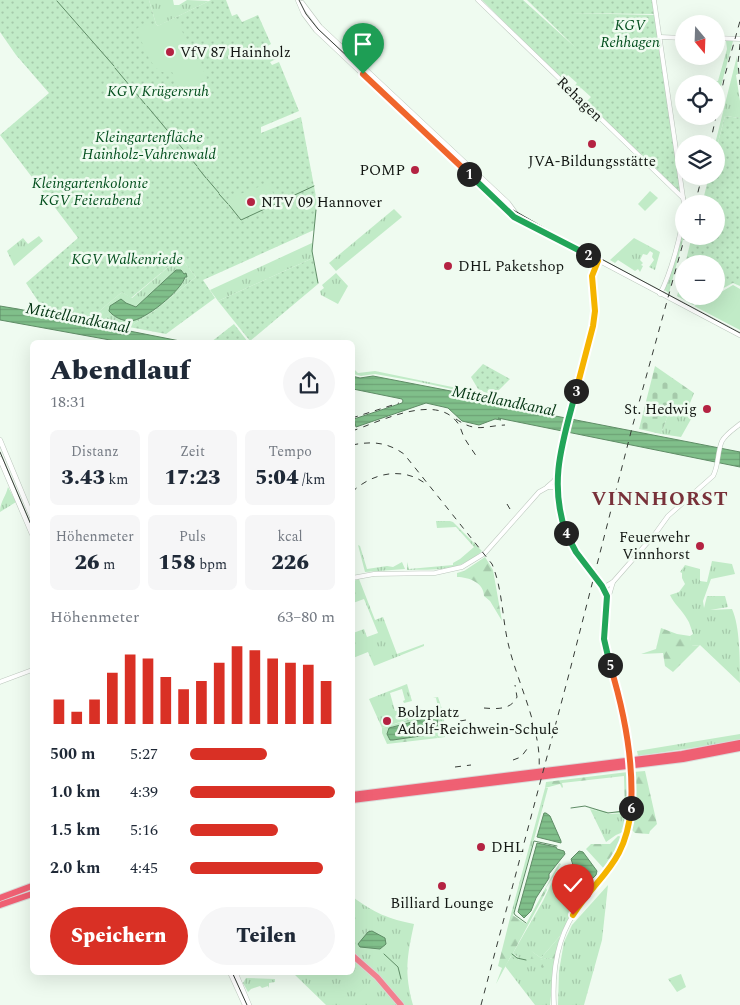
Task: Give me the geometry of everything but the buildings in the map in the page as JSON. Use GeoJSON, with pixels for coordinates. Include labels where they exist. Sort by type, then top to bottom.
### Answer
{"type":"FeatureCollection","features":[{"type":"Feature","properties":{"kind":"highway"},"geometry":{"type":"LineString","coordinates":[[355,795],[682,754],[740,743]]}},
{"type":"Feature","properties":{"kind":"highway"},"geometry":{"type":"LineString","coordinates":[[355,800],[683,759],[740,748]]}},
{"type":"Feature","properties":{"kind":"highway"},"geometry":{"type":"LineString","coordinates":[[0,899],[30,888]]}},
{"type":"Feature","properties":{"kind":"highway"},"geometry":{"type":"LineString","coordinates":[[0,906],[30,897]]}},
{"type":"Feature","properties":{"kind":"highway"},"geometry":{"type":"LineString","coordinates":[[355,959],[377,977],[399,1005]]}},
{"type":"Feature","properties":{"kind":"main road"},"geometry":{"type":"LineString","coordinates":[[299,0],[320,27],[508,202],[519,218],[740,335]]}},
{"type":"Feature","properties":{"kind":"main road"},"geometry":{"type":"LineString","coordinates":[[0,440],[30,512]]}},
{"type":"Feature","properties":{"kind":"main road"},"geometry":{"type":"LineString","coordinates":[[0,459],[30,529]]}},
{"type":"Feature","properties":{"kind":"main road"},"geometry":{"type":"LineString","coordinates":[[17,498],[23,495]]}},
{"type":"Feature","properties":{"kind":"main road"},"geometry":{"type":"LineString","coordinates":[[231,975],[245,1005]]}},
{"type":"Feature","properties":{"kind":"main road"},"geometry":{"type":"LineString","coordinates":[[236,975],[250,1005]]}},
{"type":"Feature","properties":{"kind":"street","name":"Rehagen"},"geometry":{"type":"LineString","coordinates":[[478,0],[681,195]]}},
{"type":"Feature","properties":{"kind":"street"},"geometry":{"type":"LineString","coordinates":[[654,0],[684,195]]}},
{"type":"Feature","properties":{"kind":"street"},"geometry":{"type":"LineString","coordinates":[[660,37],[675,38]]}},
{"type":"Feature","properties":{"kind":"street"},"geometry":{"type":"LineString","coordinates":[[725,38],[740,39]]}},
{"type":"Feature","properties":{"kind":"street"},"geometry":{"type":"LineString","coordinates":[[660,294],[668,275],[676,245]]}},
{"type":"Feature","properties":{"kind":"street"},"geometry":{"type":"LineString","coordinates":[[598,261],[592,276],[595,311],[593,326],[564,434],[557,473],[557,487],[563,522],[569,540],[581,560],[604,590],[607,600]]}},
{"type":"Feature","properties":{"kind":"street"},"geometry":{"type":"LineString","coordinates":[[604,590],[612,584],[668,516],[713,476],[717,466],[720,447],[725,437],[740,424]]}},
{"type":"Feature","properties":{"kind":"street"},"geometry":{"type":"LineString","coordinates":[[355,577],[374,574],[443,572],[466,565],[484,552],[539,492],[554,481],[557,473]]}},
{"type":"Feature","properties":{"kind":"street"},"geometry":{"type":"LineString","coordinates":[[545,488],[557,487]]}},
{"type":"Feature","properties":{"kind":"street"},"geometry":{"type":"LineString","coordinates":[[554,1005],[555,970],[565,930],[578,908],[612,866],[626,838],[632,807],[622,711],[605,645],[604,634],[607,600],[612,584]]}},
{"type":"Feature","properties":{"kind":"street"},"geometry":{"type":"LineString","coordinates":[[0,682],[30,671]]}},
{"type":"Feature","properties":{"kind":"green space","name":"Kleingartenfläche Hainholz-Vahrenwald"},"geometry":{"type":"Polygon","coordinates":[[[0,0],[149,0],[158,26],[211,0],[226,0],[232,16],[237,14],[242,22],[258,15],[271,44],[251,55],[252,58],[274,49],[278,58],[270,62],[272,65],[279,62],[299,111],[261,127],[261,133],[301,117],[317,202],[314,230],[203,280],[215,298],[166,334],[129,327],[154,311],[196,277],[180,257],[131,298],[122,292],[90,319],[44,310],[26,283],[78,238],[0,135],[49,93],[16,55],[0,32],[0,0]]]}},
{"type":"Feature","properties":{"kind":"green space"},"geometry":{"type":"Polygon","coordinates":[[[149,0],[173,0],[174,5],[179,5],[187,0],[209,1],[158,26],[149,0]]]}},
{"type":"Feature","properties":{"kind":"green space","name":"KGV Rehhagen"},"geometry":{"type":"Polygon","coordinates":[[[482,0],[523,0],[575,47],[527,0],[652,0],[654,14],[567,13],[655,15],[675,151],[675,185],[680,185],[681,192],[586,102],[591,97],[581,88],[576,93],[572,89],[577,83],[568,75],[563,80],[482,0]]]}},
{"type":"Feature","properties":{"kind":"green space","name":"VfV 87 Hainholz"},"geometry":{"type":"Polygon","coordinates":[[[175,18],[207,78],[185,91],[182,86],[180,87],[172,72],[165,73],[153,65],[137,28],[148,24],[150,26],[158,26],[175,18]]]}},
{"type":"Feature","properties":{"kind":"green space"},"geometry":{"type":"Polygon","coordinates":[[[726,41],[733,41],[724,75],[720,75],[722,65],[725,65],[726,41]]]}},
{"type":"Feature","properties":{"kind":"green space"},"geometry":{"type":"Polygon","coordinates":[[[737,56],[738,74],[736,75],[740,101],[740,118],[725,116],[725,104],[737,56]]]}},
{"type":"Feature","properties":{"kind":"green space"},"geometry":{"type":"Polygon","coordinates":[[[725,116],[740,118],[740,286],[733,283],[725,287],[725,255],[687,255],[690,245],[725,245],[725,195],[704,195],[707,185],[725,185],[725,135],[720,135],[723,125],[725,125],[725,116]]]}},
{"type":"Feature","properties":{"kind":"green space"},"geometry":{"type":"Polygon","coordinates":[[[720,125],[723,125],[720,135],[717,135],[720,125]]]}},
{"type":"Feature","properties":{"kind":"green space","name":"NTV 09 Hannover"},"geometry":{"type":"Polygon","coordinates":[[[269,183],[277,203],[241,220],[225,200],[269,183]]]}},
{"type":"Feature","properties":{"kind":"green space"},"geometry":{"type":"Polygon","coordinates":[[[650,191],[658,198],[645,211],[638,204],[650,191]]]}},
{"type":"Feature","properties":{"kind":"green space"},"geometry":{"type":"Polygon","coordinates":[[[394,209],[402,217],[336,271],[329,263],[394,209]]]}},
{"type":"Feature","properties":{"kind":"green space"},"geometry":{"type":"Polygon","coordinates":[[[39,236],[43,241],[14,266],[7,251],[23,238],[28,244],[39,236]]]}},
{"type":"Feature","properties":{"kind":"green space"},"geometry":{"type":"Polygon","coordinates":[[[634,238],[660,252],[655,270],[649,267],[654,260],[652,257],[653,253],[650,251],[647,255],[643,254],[640,260],[643,266],[640,272],[638,269],[635,271],[618,260],[615,263],[610,260],[634,238]]]}},
{"type":"Feature","properties":{"kind":"green space"},"geometry":{"type":"Polygon","coordinates":[[[312,243],[313,258],[218,301],[210,290],[312,243]]]}},
{"type":"Feature","properties":{"kind":"green space"},"geometry":{"type":"Polygon","coordinates":[[[675,245],[682,245],[679,255],[675,255],[675,270],[669,293],[663,289],[675,245]]]}},
{"type":"Feature","properties":{"kind":"green space"},"geometry":{"type":"Polygon","coordinates":[[[180,257],[196,277],[154,311],[129,327],[90,319],[122,292],[132,298],[180,257]]]}},
{"type":"Feature","properties":{"kind":"green space"},"geometry":{"type":"Polygon","coordinates":[[[313,258],[318,284],[251,340],[249,340],[218,301],[313,258]]]}},
{"type":"Feature","properties":{"kind":"green space"},"geometry":{"type":"Polygon","coordinates":[[[336,273],[348,286],[338,304],[321,295],[320,291],[324,288],[322,285],[336,273]]]}},
{"type":"Feature","properties":{"kind":"green space"},"geometry":{"type":"Polygon","coordinates":[[[733,285],[740,289],[740,330],[694,306],[725,305],[725,290],[733,285]]]}},
{"type":"Feature","properties":{"kind":"green space"},"geometry":{"type":"Polygon","coordinates":[[[234,324],[246,340],[214,340],[234,324]]]}},
{"type":"Feature","properties":{"kind":"green space"},"geometry":{"type":"Polygon","coordinates":[[[483,364],[510,379],[493,396],[478,389],[471,377],[483,364]]]}},
{"type":"Feature","properties":{"kind":"green space"},"geometry":{"type":"Polygon","coordinates":[[[655,366],[694,393],[686,413],[671,407],[661,434],[639,429],[655,366]]]}},
{"type":"Feature","properties":{"kind":"green space"},"geometry":{"type":"Polygon","coordinates":[[[355,370],[358,373],[375,371],[457,388],[456,390],[375,374],[361,376],[355,374],[355,370]]]}},
{"type":"Feature","properties":{"kind":"green space"},"geometry":{"type":"Polygon","coordinates":[[[671,407],[686,413],[687,409],[695,412],[681,437],[661,434],[671,407]]]}},
{"type":"Feature","properties":{"kind":"green space"},"geometry":{"type":"Polygon","coordinates":[[[8,487],[16,502],[0,512],[1,505],[8,487]]]}},
{"type":"Feature","properties":{"kind":"green space"},"geometry":{"type":"Polygon","coordinates":[[[436,521],[453,522],[482,551],[464,563],[455,566],[407,570],[407,562],[409,569],[453,565],[453,563],[474,547],[456,527],[437,528],[436,521]]]}},
{"type":"Feature","properties":{"kind":"green space"},"geometry":{"type":"Polygon","coordinates":[[[358,545],[360,546],[367,569],[393,567],[402,562],[405,569],[365,572],[358,545]]]}},
{"type":"Feature","properties":{"kind":"green space"},"geometry":{"type":"Polygon","coordinates":[[[485,557],[493,570],[502,621],[490,601],[484,596],[479,584],[466,578],[457,577],[457,573],[464,571],[485,557]]]}},
{"type":"Feature","properties":{"kind":"green space"},"geometry":{"type":"Polygon","coordinates":[[[712,561],[732,564],[735,574],[711,579],[703,601],[704,608],[707,596],[725,596],[728,607],[710,610],[732,609],[738,634],[740,683],[700,645],[691,646],[690,636],[693,634],[690,624],[670,595],[679,592],[685,584],[680,572],[685,565],[700,569],[700,581],[707,582],[712,561]]]}},
{"type":"Feature","properties":{"kind":"green space"},"geometry":{"type":"Polygon","coordinates":[[[359,579],[375,620],[383,617],[397,654],[424,644],[424,646],[374,666],[368,652],[355,657],[355,632],[364,629],[367,637],[378,633],[364,599],[355,602],[355,580],[359,579]]]}},
{"type":"Feature","properties":{"kind":"green space"},"geometry":{"type":"Polygon","coordinates":[[[661,628],[677,634],[690,636],[692,646],[700,645],[673,672],[665,666],[663,653],[641,654],[656,649],[661,628]]]}},
{"type":"Feature","properties":{"kind":"green space"},"geometry":{"type":"Polygon","coordinates":[[[407,684],[412,701],[404,703],[402,689],[390,693],[395,711],[403,709],[409,719],[382,728],[369,699],[407,684]]]}},
{"type":"Feature","properties":{"kind":"green space"},"geometry":{"type":"Polygon","coordinates":[[[438,697],[443,712],[437,717],[389,728],[393,740],[434,734],[438,738],[387,744],[382,728],[411,719],[410,714],[419,712],[419,710],[438,707],[436,698],[433,698],[438,697]]]}},
{"type":"Feature","properties":{"kind":"green space"},"geometry":{"type":"Polygon","coordinates":[[[443,712],[445,737],[438,738],[434,734],[439,721],[437,717],[443,712]]]}},
{"type":"Feature","properties":{"kind":"green space"},"geometry":{"type":"Polygon","coordinates":[[[740,734],[740,740],[732,742],[638,756],[637,751],[740,734]]]}},
{"type":"Feature","properties":{"kind":"green space"},"geometry":{"type":"Polygon","coordinates":[[[645,771],[657,824],[649,834],[635,833],[632,830],[634,811],[633,772],[645,771]]]}},
{"type":"Feature","properties":{"kind":"green space"},"geometry":{"type":"Polygon","coordinates":[[[628,772],[629,812],[623,832],[621,830],[624,826],[625,813],[612,813],[625,810],[624,776],[562,783],[562,788],[560,784],[545,788],[546,782],[628,772]]]}},
{"type":"Feature","properties":{"kind":"green space"},"geometry":{"type":"Polygon","coordinates":[[[545,788],[548,788],[513,916],[511,914],[545,788]]]}},
{"type":"Feature","properties":{"kind":"green space"},"geometry":{"type":"Polygon","coordinates":[[[586,807],[612,813],[603,813],[586,807]]]}},
{"type":"Feature","properties":{"kind":"green space"},"geometry":{"type":"Polygon","coordinates":[[[590,809],[609,814],[625,813],[624,826],[621,830],[623,832],[606,842],[590,809]]]}},
{"type":"Feature","properties":{"kind":"green space"},"geometry":{"type":"Polygon","coordinates":[[[618,836],[622,837],[622,841],[606,871],[586,849],[591,844],[610,844],[618,836]]]}},
{"type":"Feature","properties":{"kind":"green space"},"geometry":{"type":"Polygon","coordinates":[[[559,863],[561,864],[546,888],[547,890],[513,953],[517,957],[524,959],[524,961],[511,956],[496,984],[502,968],[498,966],[511,914],[526,924],[559,863]]]}},
{"type":"Feature","properties":{"kind":"green space"},"geometry":{"type":"Polygon","coordinates":[[[552,882],[573,910],[560,936],[541,958],[531,951],[539,960],[555,959],[550,1005],[535,1005],[505,966],[512,955],[519,960],[513,953],[552,882]]]}},
{"type":"Feature","properties":{"kind":"green space"},"geometry":{"type":"Polygon","coordinates":[[[608,885],[602,940],[584,1005],[558,1005],[559,971],[564,942],[572,925],[608,885]]]}},
{"type":"Feature","properties":{"kind":"green space"},"geometry":{"type":"Polygon","coordinates":[[[355,898],[382,915],[414,924],[408,964],[408,983],[413,1005],[326,1005],[295,975],[355,975],[355,898]]]}},
{"type":"Feature","properties":{"kind":"green space"},"geometry":{"type":"Polygon","coordinates":[[[560,936],[555,959],[547,958],[540,960],[544,967],[542,968],[538,962],[530,960],[532,956],[530,950],[541,958],[560,936]]]}},
{"type":"Feature","properties":{"kind":"green space"},"geometry":{"type":"Polygon","coordinates":[[[681,974],[686,987],[677,992],[668,979],[681,974]]]}},
{"type":"Feature","properties":{"kind":"green space"},"geometry":{"type":"Polygon","coordinates":[[[246,978],[275,979],[275,982],[269,983],[269,988],[268,986],[262,988],[260,986],[248,992],[243,983],[246,978]]]}},
{"type":"Feature","properties":{"kind":"shaded area"},"geometry":{"type":"Polygon","coordinates":[[[176,270],[181,270],[184,274],[186,273],[187,277],[185,277],[170,297],[144,316],[136,320],[127,321],[118,318],[109,311],[110,306],[121,299],[136,307],[176,270]]]}},
{"type":"Feature","properties":{"kind":"shaded area"},"geometry":{"type":"Polygon","coordinates":[[[0,306],[175,340],[110,340],[0,320],[0,306]]]}},
{"type":"Feature","properties":{"kind":"shaded area"},"geometry":{"type":"Polygon","coordinates":[[[373,376],[461,393],[473,391],[486,395],[499,405],[740,452],[740,467],[498,418],[501,420],[495,419],[479,425],[462,421],[448,408],[426,403],[356,427],[355,419],[402,403],[402,399],[355,389],[355,377],[373,376]]]}},
{"type":"Feature","properties":{"kind":"shaded area"},"geometry":{"type":"Polygon","coordinates":[[[435,716],[438,718],[434,734],[390,740],[387,734],[389,728],[435,716]]]}},
{"type":"Feature","properties":{"kind":"shaded area"},"geometry":{"type":"Polygon","coordinates":[[[544,813],[550,816],[561,843],[537,837],[544,813]]]}},
{"type":"Feature","properties":{"kind":"shaded area"},"geometry":{"type":"Polygon","coordinates":[[[537,843],[556,847],[564,851],[565,854],[549,874],[549,878],[536,898],[531,911],[524,918],[518,912],[537,843]]]}},
{"type":"Feature","properties":{"kind":"shaded area"},"geometry":{"type":"Polygon","coordinates":[[[579,851],[583,852],[597,871],[596,875],[589,882],[586,882],[574,868],[571,859],[579,851]]]}},
{"type":"Feature","properties":{"kind":"shaded area"},"geometry":{"type":"Polygon","coordinates":[[[372,931],[385,938],[386,944],[380,949],[360,947],[358,944],[368,932],[372,931]]]}},
{"type":"Feature","properties":{"kind":"waterway"},"geometry":{"type":"LineString","coordinates":[[57,1],[114,66]]}},
{"type":"Feature","properties":{"kind":"waterway"},"geometry":{"type":"LineString","coordinates":[[115,68],[145,104]]}},
{"type":"Feature","properties":{"kind":"waterway"},"geometry":{"type":"LineString","coordinates":[[147,106],[197,166]]}},
{"type":"Feature","properties":{"kind":"waterway"},"geometry":{"type":"LineString","coordinates":[[198,168],[206,178]]}},
{"type":"Feature","properties":{"kind":"waterway"},"geometry":{"type":"LineString","coordinates":[[207,179],[219,193]]}},
{"type":"Feature","properties":{"kind":"waterway"},"geometry":{"type":"LineString","coordinates":[[229,205],[241,220],[314,186]]}},
{"type":"Feature","properties":{"kind":"waterway"},"geometry":{"type":"LineString","coordinates":[[219,194],[228,204]]}},
{"type":"Feature","properties":{"kind":"waterway"},"geometry":{"type":"LineString","coordinates":[[316,210],[312,251],[318,283]]}},
{"type":"Feature","properties":{"kind":"waterway"},"geometry":{"type":"LineString","coordinates":[[571,808],[585,806],[608,813],[624,811]]}},
{"type":"Feature","properties":{"kind":"waterway"},"geometry":{"type":"LineString","coordinates":[[526,923],[514,913],[534,841],[557,846]]}},
{"type":"Feature","properties":{"kind":"waterway"},"geometry":{"type":"LineString","coordinates":[[384,954],[398,967],[401,979]]}},
{"type":"Feature","properties":{"kind":"waterway"},"geometry":{"type":"LineString","coordinates":[[512,954],[517,958],[526,960]]}},
{"type":"Feature","properties":{"kind":"tram line"},"geometry":{"type":"LineString","coordinates":[[299,0],[306,14],[318,29],[508,207],[740,333]]}},
{"type":"Feature","properties":{"kind":"tram line"},"geometry":{"type":"LineString","coordinates":[[0,452],[30,522]]}},
{"type":"Feature","properties":{"kind":"tram line"},"geometry":{"type":"LineString","coordinates":[[233,975],[247,1005]]}},
{"type":"Feature","properties":{"kind":"railway"},"geometry":{"type":"LineString","coordinates":[[712,135],[725,75],[740,21]]}},
{"type":"Feature","properties":{"kind":"railway"},"geometry":{"type":"LineString","coordinates":[[740,44],[738,63],[740,85]]}},
{"type":"Feature","properties":{"kind":"railway"},"geometry":{"type":"LineString","coordinates":[[697,195],[700,185]]}},
{"type":"Feature","properties":{"kind":"railway"},"geometry":{"type":"LineString","coordinates":[[481,1005],[632,428],[683,245]]}},
{"type":"Feature","properties":{"kind":"railway"},"geometry":{"type":"LineString","coordinates":[[355,417],[399,403]]}},
{"type":"Feature","properties":{"kind":"railway"},"geometry":{"type":"LineString","coordinates":[[355,430],[406,412],[435,410],[447,414],[457,422],[478,459]]}},
{"type":"Feature","properties":{"kind":"railway"},"geometry":{"type":"LineString","coordinates":[[456,419],[475,427],[505,425]]}},
{"type":"Feature","properties":{"kind":"railway"},"geometry":{"type":"LineString","coordinates":[[355,445],[366,443],[385,445],[404,454],[492,564],[496,574],[509,647],[537,739],[539,769]]}},
{"type":"Feature","properties":{"kind":"railway"},"geometry":{"type":"LineString","coordinates":[[355,489],[369,480],[388,474],[408,475],[426,484]]}},
{"type":"Feature","properties":{"kind":"railway"},"geometry":{"type":"LineString","coordinates":[[507,504],[510,509]]}},
{"type":"Feature","properties":{"kind":"railway"},"geometry":{"type":"LineString","coordinates":[[484,708],[499,708],[511,704],[517,697],[515,685]]}},
{"type":"Feature","properties":{"kind":"railway"},"geometry":{"type":"LineString","coordinates":[[460,721],[466,720]]}},
{"type":"Feature","properties":{"kind":"railway"},"geometry":{"type":"LineString","coordinates":[[513,760],[521,757],[527,749]]}},
{"type":"Feature","properties":{"kind":"railway"},"geometry":{"type":"LineString","coordinates":[[455,767],[471,765]]}},
{"type":"Feature","properties":{"kind":"place","name":"VfV 87 Hainholz"},"geometry":{"type":"Point","coordinates":[170,52]}},
{"type":"Feature","properties":{"kind":"place","name":"JVA-Bildungsstätte"},"geometry":{"type":"Point","coordinates":[592,144]}},
{"type":"Feature","properties":{"kind":"place","name":"POMP"},"geometry":{"type":"Point","coordinates":[415,170]}},
{"type":"Feature","properties":{"kind":"place","name":"NTV 09 Hannover"},"geometry":{"type":"Point","coordinates":[251,202]}},
{"type":"Feature","properties":{"kind":"place","name":"DHL Paketshop"},"geometry":{"type":"Point","coordinates":[448,266]}},
{"type":"Feature","properties":{"kind":"place","name":"St. Hedwig"},"geometry":{"type":"Point","coordinates":[707,409]}},
{"type":"Feature","properties":{"kind":"place","name":"Feuerwehr Vinnhorst"},"geometry":{"type":"Point","coordinates":[700,546]}},
{"type":"Feature","properties":{"kind":"place","name":"Bolzplatz Adolf-Reichwein-Schule"},"geometry":{"type":"Point","coordinates":[387,721]}},
{"type":"Feature","properties":{"kind":"place","name":"DHL"},"geometry":{"type":"Point","coordinates":[481,847]}},
{"type":"Feature","properties":{"kind":"place","name":"Billiard Lounge"},"geometry":{"type":"Point","coordinates":[442,886]}},
{"type":"Feature","properties":{"kind":"district","name":"VINNHORST"},"geometry":{"type":"Point","coordinates":[660,498]}},
{"type":"Feature","properties":{"kind":"route"},"geometry":{"type":"LineString","coordinates":[[363,74],[514,217],[598,261],[592,276],[595,311],[593,326],[562,443],[557,487],[558,501],[569,540],[581,560],[604,588],[607,596],[605,645],[624,722],[632,807],[627,834],[619,854],[607,873],[573,915]]}},
{"type":"Feature","properties":{"kind":"park label","name":"KGV Krügersruh"},"geometry":{"type":"Point","coordinates":[158,91]}},
{"type":"Feature","properties":{"kind":"park label","name":"Kleingartenkolonie KGV Feierabend"},"geometry":{"type":"Point","coordinates":[90,192]}},
{"type":"Feature","properties":{"kind":"park label","name":"KGV Walkenriede"},"geometry":{"type":"Point","coordinates":[127,259]}},
{"type":"Feature","properties":{"kind":"water label","name":"Mittellandkanal"},"geometry":{"type":"Point","coordinates":[78,317]}},
{"type":"Feature","properties":{"kind":"water label","name":"Mittellandkanal"},"geometry":{"type":"Point","coordinates":[504,400]}}]}
